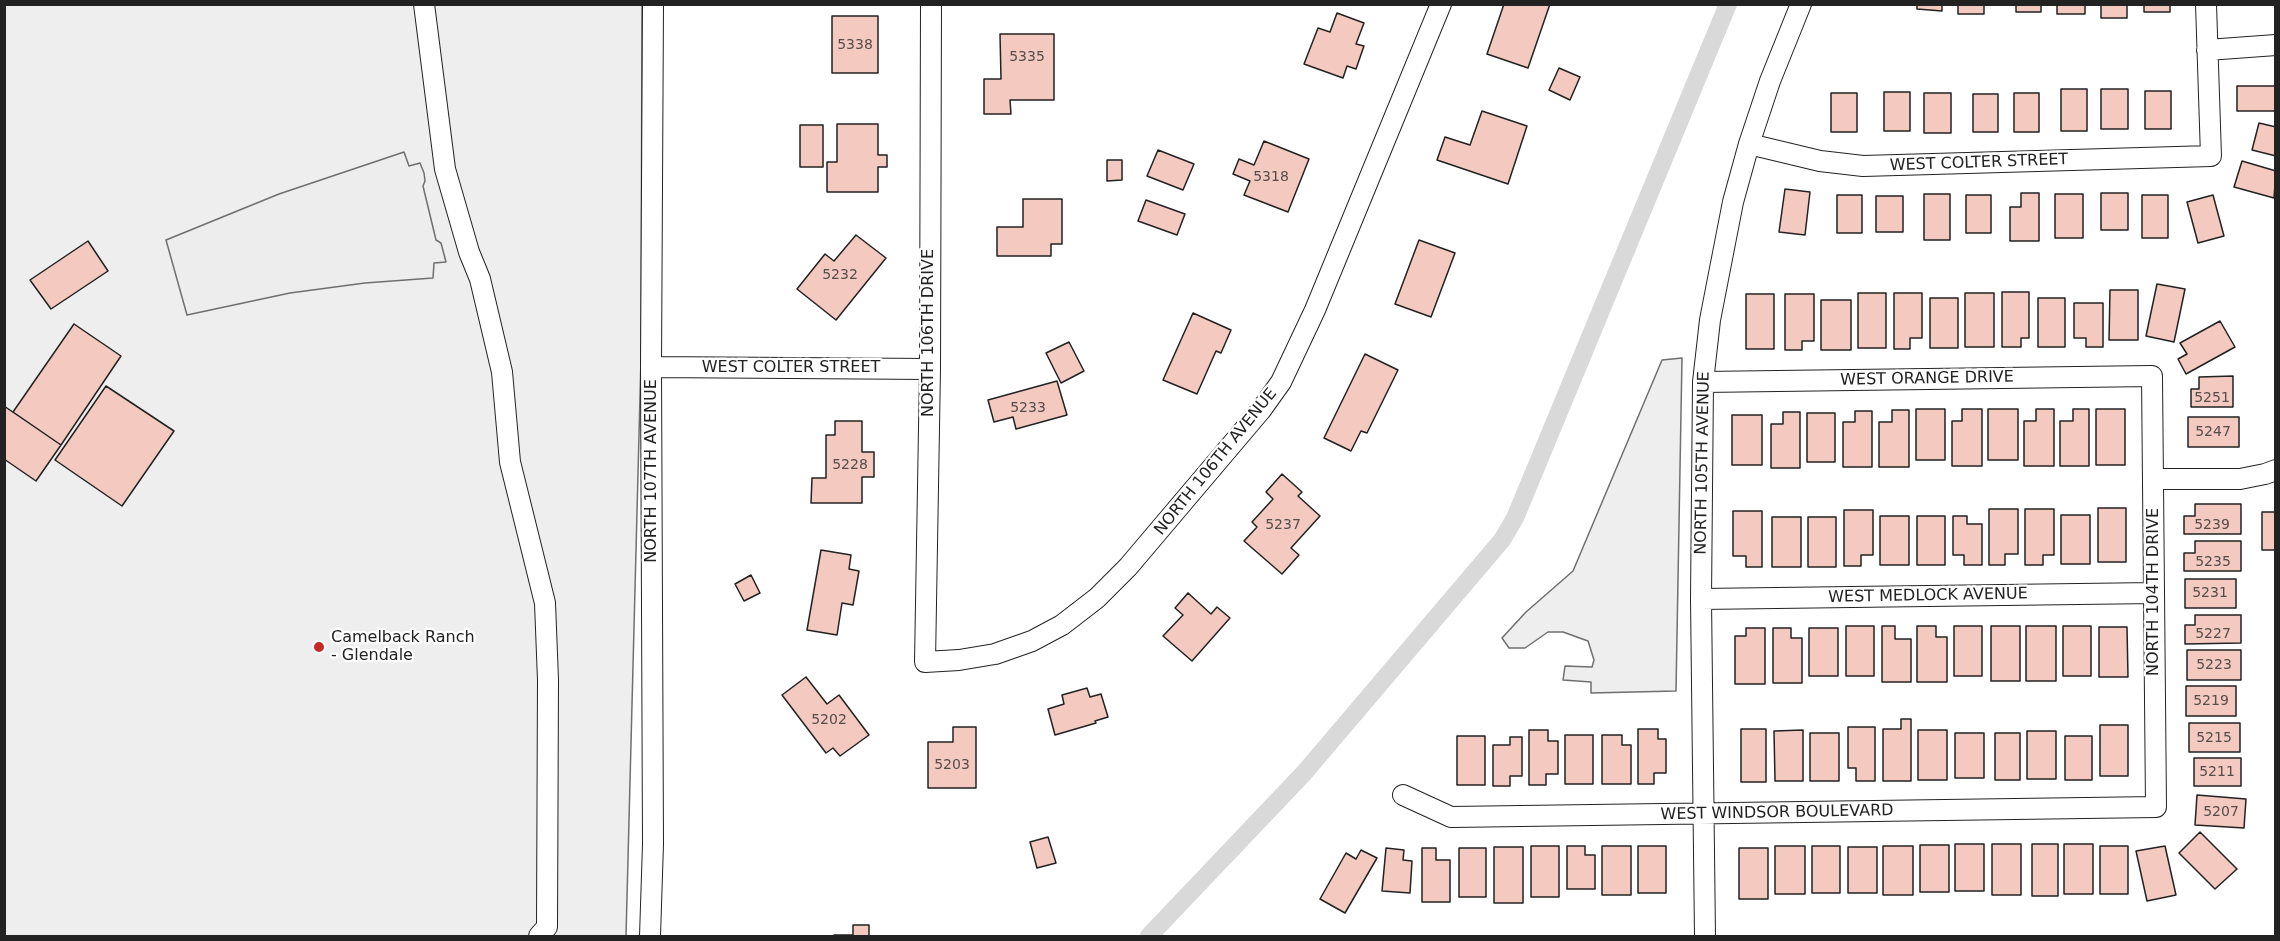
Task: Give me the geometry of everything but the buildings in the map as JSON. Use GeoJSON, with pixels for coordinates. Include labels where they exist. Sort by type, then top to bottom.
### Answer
{"type":"FeatureCollection","features":[{"type":"Feature","properties":{"kind":"street"},"geometry":{"type":"LineString","coordinates":[[424,4],[445,169],[469,252],[480,279],[502,372],[510,462],[545,603],[548,680],[547,927],[539,936]]}},
{"type":"Feature","properties":{"kind":"street","name":"NORTH 107TH AVENUE"},"geometry":{"type":"LineString","coordinates":[[650,936],[653,844],[651,367],[653,4]]}},
{"type":"Feature","properties":{"kind":"street","name":"NORTH 106TH DRIVE"},"geometry":{"type":"LineString","coordinates":[[925,662],[930,369],[931,4]]}},
{"type":"Feature","properties":{"kind":"street","name":"NORTH 106TH AVENUE"},"geometry":{"type":"LineString","coordinates":[[925,662],[959,660],[995,654],[1032,641],[1062,625],[1097,598],[1128,567],[1261,410],[1281,382],[1315,310],[1441,4]]}},
{"type":"Feature","properties":{"kind":"street","name":"NORTH 105TH AVENUE"},"geometry":{"type":"LineString","coordinates":[[1705,936],[1701,599],[1703,382],[1718,268],[1749,144],[1770,81],[1801,4]]}},
{"type":"Feature","properties":{"kind":"street"},"geometry":{"type":"LineString","coordinates":[[2206,4],[2207,50],[2276,45]]}},
{"type":"Feature","properties":{"kind":"street","name":"WEST COLTER STREET"},"geometry":{"type":"LineString","coordinates":[[1749,144],[1829,163],[1863,166],[2211,156],[2207,50]]}},
{"type":"Feature","properties":{"kind":"street","name":"WEST COLTER STREET"},"geometry":{"type":"LineString","coordinates":[[651,367],[930,369]]}},
{"type":"Feature","properties":{"kind":"street","name":"WEST ORANGE DRIVE"},"geometry":{"type":"LineString","coordinates":[[1703,382],[2152,376]]}},
{"type":"Feature","properties":{"kind":"street","name":"NORTH 104TH DRIVE"},"geometry":{"type":"LineString","coordinates":[[2152,376],[2156,807]]}},
{"type":"Feature","properties":{"kind":"street"},"geometry":{"type":"LineString","coordinates":[[2154,479],[2240,479],[2276,470]]}},
{"type":"Feature","properties":{"kind":"street","name":"WEST MEDLOCK AVENUE"},"geometry":{"type":"LineString","coordinates":[[1701,599],[2154,593]]}},
{"type":"Feature","properties":{"kind":"street","name":"WEST WINDSOR BOULEVARD"},"geometry":{"type":"LineString","coordinates":[[1403,795],[1451,817],[2156,807]]}},
{"type":"Feature","properties":{"kind":"shaded area","name":"Camelback Ranch - Glendale"},"geometry":{"type":"Polygon","coordinates":[[[5,5],[642,5],[641,358],[626,936],[5,936],[5,5]]]}},
{"type":"Feature","properties":{"kind":"shaded area"},"geometry":{"type":"Polygon","coordinates":[[[404,152],[409,166],[420,163],[424,173],[423,186],[436,240],[441,243],[446,262],[434,263],[433,278],[365,283],[290,293],[187,315],[166,240],[279,194],[404,152]]]}},
{"type":"Feature","properties":{"kind":"shaded area"},"geometry":{"type":"Polygon","coordinates":[[[1682,358],[1676,691],[1591,693],[1591,682],[1563,680],[1565,666],[1592,667],[1594,660],[1588,641],[1563,632],[1548,632],[1525,648],[1509,648],[1502,638],[1526,612],[1573,571],[1662,360],[1682,358]]]}},
{"type":"Feature","properties":{"kind":"waterway"},"geometry":{"type":"LineString","coordinates":[[1149,936],[1304,773],[1502,540],[1515,518],[1728,4]]}},
{"type":"Feature","properties":{"kind":"place","name":"Camelback Ranch - Glendale"},"geometry":{"type":"Point","coordinates":[319,647]}}]}
